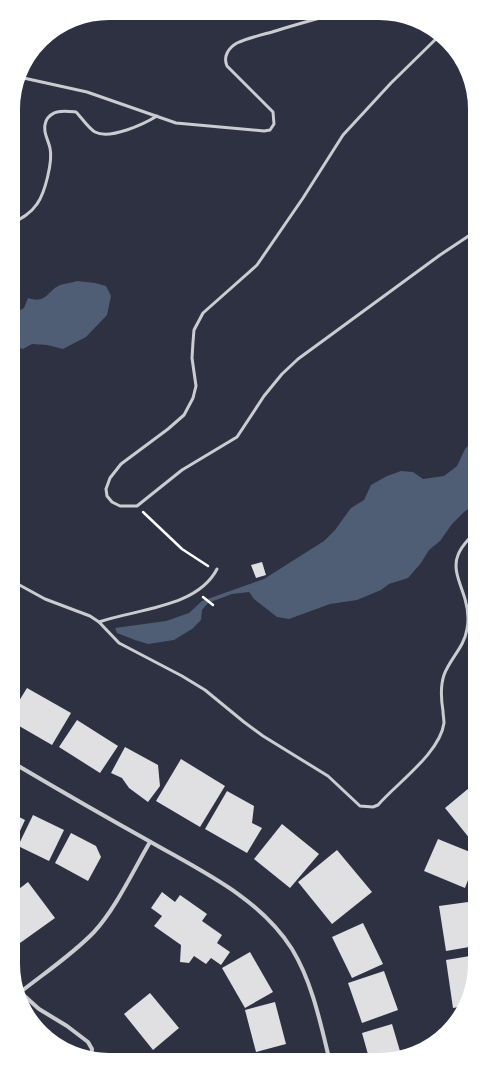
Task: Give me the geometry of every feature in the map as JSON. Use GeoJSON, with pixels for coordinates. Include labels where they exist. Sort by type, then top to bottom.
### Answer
{"type":"FeatureCollection","features":[{"type":"Feature","properties":{"kind":"street"},"geometry":{"type":"LineString","coordinates":[[19,766],[244,897],[257,908],[275,927],[292,949],[306,976],[316,1005],[329,1054]]}},
{"type":"Feature","properties":{"kind":"street"},"geometry":{"type":"LineString","coordinates":[[23,990],[94,932],[109,912],[150,842]]}},
{"type":"Feature","properties":{"kind":"street"},"geometry":{"type":"LineString","coordinates":[[27,1000],[39,1010],[67,1026],[88,1042],[92,1048],[91,1052]]}},
{"type":"Feature","properties":{"kind":"lane"},"geometry":{"type":"LineString","coordinates":[[25,78],[87,92],[176,123],[264,131],[270,130],[274,124],[273,112],[227,66],[225,61],[226,56],[230,49],[236,44],[317,19]]}},
{"type":"Feature","properties":{"kind":"lane"},"geometry":{"type":"LineString","coordinates":[[436,39],[376,99],[343,135],[304,198],[257,265],[203,313],[194,330],[192,358],[196,386],[193,398],[184,414],[168,429],[121,464],[110,478],[106,489],[107,496],[112,502],[120,506],[137,506],[182,470],[237,437],[264,396],[282,374],[298,359],[440,255],[469,236]]}},
{"type":"Feature","properties":{"kind":"lane"},"geometry":{"type":"LineString","coordinates":[[19,220],[26,216],[38,204],[45,188],[49,170],[50,149],[45,133],[46,122],[51,114],[62,110],[76,112],[94,132],[104,134],[111,134],[145,123],[157,116]]}},
{"type":"Feature","properties":{"kind":"lane"},"geometry":{"type":"LineString","coordinates":[[19,585],[45,599],[90,616],[99,622],[119,643],[182,676],[205,690],[263,736],[328,776],[360,806],[373,807],[378,805],[430,753],[442,731],[444,721],[441,692],[444,675],[448,666],[464,642],[468,615],[457,575],[456,562],[458,554],[469,540]]}},
{"type":"Feature","properties":{"kind":"lane"},"geometry":{"type":"LineString","coordinates":[[99,622],[160,606],[184,597],[201,589],[212,578],[217,569]]}},
{"type":"Feature","properties":{"kind":"path"},"geometry":{"type":"LineString","coordinates":[[137,506],[182,549],[217,569]]}},
{"type":"Feature","properties":{"kind":"path"},"geometry":{"type":"LineString","coordinates":[[204,598],[214,605]]}},
{"type":"Feature","properties":{"kind":"water"},"geometry":{"type":"Polygon","coordinates":[[[77,281],[106,286],[111,296],[107,315],[86,337],[63,349],[47,345],[32,344],[23,349],[19,348],[19,311],[24,308],[28,298],[39,300],[46,296],[54,288],[63,284],[77,281]]]}},
{"type":"Feature","properties":{"kind":"water"},"geometry":{"type":"Polygon","coordinates":[[[469,445],[469,508],[452,524],[440,541],[429,550],[421,563],[408,578],[389,584],[381,590],[357,600],[330,604],[289,619],[277,617],[254,599],[249,592],[232,594],[208,603],[202,610],[201,620],[192,629],[174,640],[148,644],[117,633],[115,628],[166,621],[189,613],[202,601],[264,579],[324,541],[335,530],[351,508],[364,500],[371,485],[387,476],[401,471],[413,472],[423,479],[444,476],[457,466],[465,449],[469,445]]]}},
{"type":"Feature","properties":{"kind":"building"},"geometry":{"type":"Polygon","coordinates":[[[262,562],[266,575],[256,578],[251,565],[262,562]]]}},
{"type":"Feature","properties":{"kind":"building"},"geometry":{"type":"Polygon","coordinates":[[[27,688],[71,713],[52,745],[19,726],[19,701],[27,688]]]}},
{"type":"Feature","properties":{"kind":"building"},"geometry":{"type":"Polygon","coordinates":[[[77,720],[118,746],[100,773],[59,747],[77,720]]]}},
{"type":"Feature","properties":{"kind":"building"},"geometry":{"type":"Polygon","coordinates":[[[125,747],[158,765],[160,786],[148,802],[129,788],[122,778],[111,773],[125,747]]]}},
{"type":"Feature","properties":{"kind":"building"},"geometry":{"type":"Polygon","coordinates":[[[181,759],[225,786],[200,827],[156,801],[181,759]]]}},
{"type":"Feature","properties":{"kind":"building"},"geometry":{"type":"Polygon","coordinates":[[[469,788],[469,838],[445,808],[469,788]]]}},
{"type":"Feature","properties":{"kind":"building"},"geometry":{"type":"Polygon","coordinates":[[[227,791],[254,806],[252,823],[262,828],[247,853],[205,829],[227,791]]]}},
{"type":"Feature","properties":{"kind":"building"},"geometry":{"type":"Polygon","coordinates":[[[33,815],[64,830],[49,861],[19,846],[33,815]]]}},
{"type":"Feature","properties":{"kind":"building"},"geometry":{"type":"Polygon","coordinates":[[[19,817],[25,820],[19,833],[19,817]]]}},
{"type":"Feature","properties":{"kind":"building"},"geometry":{"type":"Polygon","coordinates":[[[282,824],[319,854],[290,888],[254,859],[282,824]]]}},
{"type":"Feature","properties":{"kind":"building"},"geometry":{"type":"Polygon","coordinates":[[[71,833],[96,846],[101,857],[88,881],[55,863],[71,833]]]}},
{"type":"Feature","properties":{"kind":"building"},"geometry":{"type":"Polygon","coordinates":[[[438,839],[469,852],[469,878],[465,888],[424,871],[438,839]]]}},
{"type":"Feature","properties":{"kind":"building"},"geometry":{"type":"Polygon","coordinates":[[[337,850],[372,892],[332,924],[298,882],[337,850]]]}},
{"type":"Feature","properties":{"kind":"building"},"geometry":{"type":"Polygon","coordinates":[[[28,882],[55,918],[20,943],[19,942],[19,889],[28,882]]]}},
{"type":"Feature","properties":{"kind":"building"},"geometry":{"type":"Polygon","coordinates":[[[162,892],[175,902],[180,895],[207,914],[202,921],[222,935],[217,943],[230,952],[221,965],[211,958],[206,964],[194,956],[189,963],[180,962],[181,945],[154,926],[162,916],[151,908],[162,892]]]}},
{"type":"Feature","properties":{"kind":"building"},"geometry":{"type":"Polygon","coordinates":[[[468,902],[469,947],[446,951],[439,906],[468,902]]]}},
{"type":"Feature","properties":{"kind":"building"},"geometry":{"type":"Polygon","coordinates":[[[363,923],[383,964],[352,978],[332,937],[363,923]]]}},
{"type":"Feature","properties":{"kind":"building"},"geometry":{"type":"Polygon","coordinates":[[[250,952],[273,992],[245,1008],[222,968],[250,952]]]}},
{"type":"Feature","properties":{"kind":"building"},"geometry":{"type":"Polygon","coordinates":[[[469,956],[467,982],[458,1007],[453,1008],[446,960],[469,956]]]}},
{"type":"Feature","properties":{"kind":"building"},"geometry":{"type":"Polygon","coordinates":[[[384,971],[398,1010],[362,1023],[348,983],[384,971]]]}},
{"type":"Feature","properties":{"kind":"building"},"geometry":{"type":"Polygon","coordinates":[[[150,993],[179,1028],[153,1050],[124,1014],[150,993]]]}},
{"type":"Feature","properties":{"kind":"building"},"geometry":{"type":"Polygon","coordinates":[[[275,1002],[286,1044],[256,1052],[245,1010],[275,1002]]]}},
{"type":"Feature","properties":{"kind":"building"},"geometry":{"type":"Polygon","coordinates":[[[392,1024],[400,1051],[368,1054],[362,1033],[392,1024]]]}}]}
